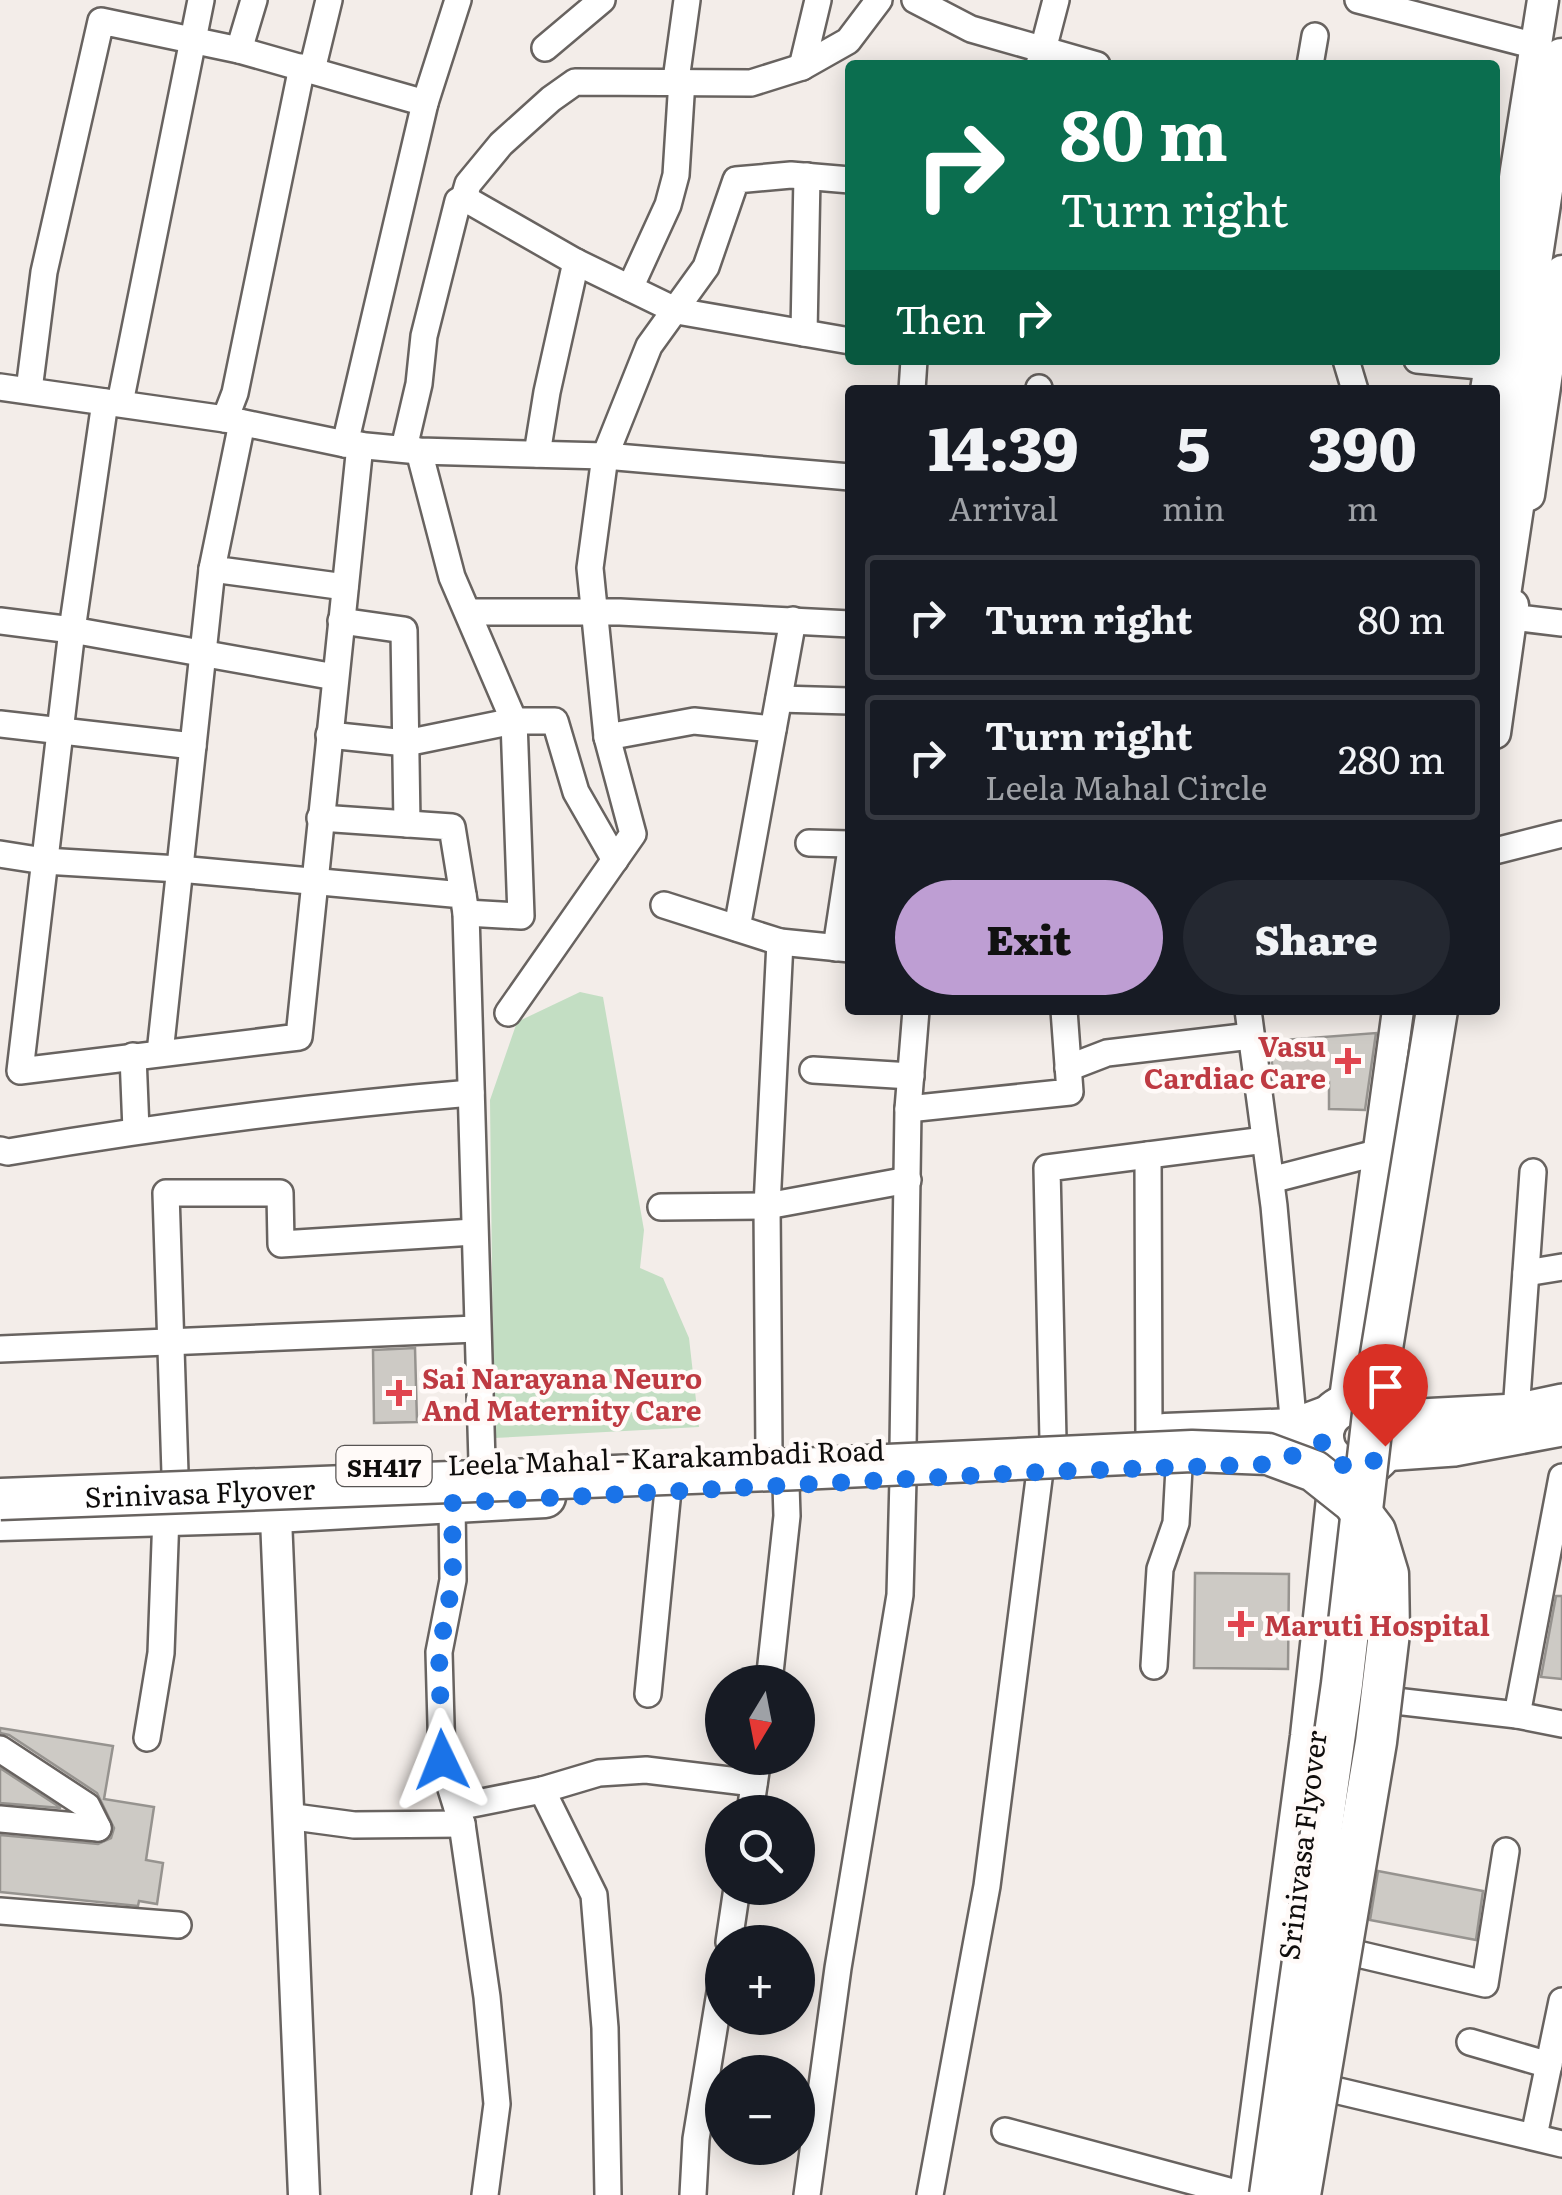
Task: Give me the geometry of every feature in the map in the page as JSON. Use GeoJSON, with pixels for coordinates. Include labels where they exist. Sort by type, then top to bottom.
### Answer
{"type":"FeatureCollection","features":[{"type":"Feature","properties":{"kind":"main road"},"geometry":{"type":"LineString","coordinates":[[1500,457],[1549,52]]}},
{"type":"Feature","properties":{"kind":"main road"},"geometry":{"type":"LineString","coordinates":[[1503,623],[1562,191]]}},
{"type":"Feature","properties":{"kind":"main road","name":"Srinivasa Flyover"},"geometry":{"type":"LineString","coordinates":[[1254,2195],[1362,1357],[1416,1015]]}},
{"type":"Feature","properties":{"kind":"main road","name":"Srinivasa Flyover"},"geometry":{"type":"LineString","coordinates":[[1270,2195],[1342,1684],[1378,1378],[1436,1015]]}},
{"type":"Feature","properties":{"kind":"main road"},"geometry":{"type":"LineString","coordinates":[[1349,1434],[1516,1412],[1562,1402]]}},
{"type":"Feature","properties":{"kind":"main road"},"geometry":{"type":"LineString","coordinates":[[1349,1434],[1454,1448],[1562,1428]]}},
{"type":"Feature","properties":{"kind":"main road","name":"Leela Mahal - Karakambadi Road"},"geometry":{"type":"LineString","coordinates":[[1047,1456],[1150,1434],[1349,1434]]}},
{"type":"Feature","properties":{"kind":"main road","name":"Leela Mahal - Karakambadi Road"},"geometry":{"type":"LineString","coordinates":[[0,1481],[482,1462],[778,1469],[1047,1456],[1180,1468],[1274,1464],[1349,1434]]}},
{"type":"Feature","properties":{"kind":"main road","name":"Srinivasa Flyover"},"geometry":{"type":"LineString","coordinates":[[0,1499],[1192,1451],[1268,1454],[1314,1471],[1353,1502],[1376,1531],[1388,1574],[1388,1633],[1370,1780],[1300,2195]]}},
{"type":"Feature","properties":{"kind":"main road","name":"Leela Mahal - Karakambadi Road"},"geometry":{"type":"LineString","coordinates":[[0,1520],[276,1512],[668,1490],[778,1469]]}},
{"type":"Feature","properties":{"kind":"street"},"geometry":{"type":"LineString","coordinates":[[201,0],[113,402],[72,630],[20,1071],[299,1037],[341,621],[353,444],[425,103],[458,0]]}},
{"type":"Feature","properties":{"kind":"street"},"geometry":{"type":"LineString","coordinates":[[240,50],[254,0]]}},
{"type":"Feature","properties":{"kind":"street"},"geometry":{"type":"LineString","coordinates":[[160,1053],[212,569],[234,421],[234,393],[307,69],[329,0]]}},
{"type":"Feature","properties":{"kind":"street"},"geometry":{"type":"LineString","coordinates":[[545,48],[602,0]]}},
{"type":"Feature","properties":{"kind":"street"},"geometry":{"type":"LineString","coordinates":[[630,288],[668,205],[676,176],[687,0]]}},
{"type":"Feature","properties":{"kind":"street"},"geometry":{"type":"LineString","coordinates":[[802,67],[818,0]]}},
{"type":"Feature","properties":{"kind":"street"},"geometry":{"type":"LineString","coordinates":[[0,854],[44,861],[180,868],[315,882],[521,916],[514,721],[452,577],[411,450],[424,336],[458,201],[502,144],[550,99],[575,82],[751,83],[802,67],[848,41],[880,0]]}},
{"type":"Feature","properties":{"kind":"street"},"geometry":{"type":"LineString","coordinates":[[915,0],[970,29],[1040,58],[1056,0]]}},
{"type":"Feature","properties":{"kind":"street"},"geometry":{"type":"LineString","coordinates":[[1358,0],[1424,9],[1549,52]]}},
{"type":"Feature","properties":{"kind":"street"},"geometry":{"type":"LineString","coordinates":[[1500,248],[1505,167],[1549,52],[1543,0]]}},
{"type":"Feature","properties":{"kind":"street"},"geometry":{"type":"LineString","coordinates":[[29,390],[44,272],[103,11],[191,40],[240,50],[425,103]]}},
{"type":"Feature","properties":{"kind":"street"},"geometry":{"type":"LineString","coordinates":[[1311,60],[1316,36]]}},
{"type":"Feature","properties":{"kind":"street"},"geometry":{"type":"LineString","coordinates":[[508,1014],[633,834],[607,737],[590,568],[605,456],[649,346],[706,267],[736,180],[807,176],[845,180]]}},
{"type":"Feature","properties":{"kind":"street"},"geometry":{"type":"LineString","coordinates":[[804,333],[807,176]]}},
{"type":"Feature","properties":{"kind":"street"},"geometry":{"type":"LineString","coordinates":[[464,198],[576,262],[677,311],[845,339]]}},
{"type":"Feature","properties":{"kind":"street"},"geometry":{"type":"LineString","coordinates":[[537,454],[576,262]]}},
{"type":"Feature","properties":{"kind":"street"},"geometry":{"type":"LineString","coordinates":[[1500,664],[1503,623],[1553,398],[1562,271]]}},
{"type":"Feature","properties":{"kind":"street"},"geometry":{"type":"LineString","coordinates":[[1447,365],[1489,372]]}},
{"type":"Feature","properties":{"kind":"street"},"geometry":{"type":"LineString","coordinates":[[0,388],[234,421],[353,444],[411,450],[605,456],[845,477]]}},
{"type":"Feature","properties":{"kind":"street"},"geometry":{"type":"LineString","coordinates":[[212,569],[344,586]]}},
{"type":"Feature","properties":{"kind":"street"},"geometry":{"type":"LineString","coordinates":[[468,612],[594,612],[845,624]]}},
{"type":"Feature","properties":{"kind":"street"},"geometry":{"type":"LineString","coordinates":[[737,928],[793,620]]}},
{"type":"Feature","properties":{"kind":"street"},"geometry":{"type":"LineString","coordinates":[[0,621],[72,630],[335,678]]}},
{"type":"Feature","properties":{"kind":"street"},"geometry":{"type":"LineString","coordinates":[[341,621],[404,630],[406,824]]}},
{"type":"Feature","properties":{"kind":"street"},"geometry":{"type":"LineString","coordinates":[[1503,623],[1562,624]]}},
{"type":"Feature","properties":{"kind":"street"},"geometry":{"type":"LineString","coordinates":[[779,698],[845,700]]}},
{"type":"Feature","properties":{"kind":"street"},"geometry":{"type":"LineString","coordinates":[[607,737],[694,720],[774,729]]}},
{"type":"Feature","properties":{"kind":"street"},"geometry":{"type":"LineString","coordinates":[[329,736],[406,744],[514,721],[555,721],[576,792],[615,860]]}},
{"type":"Feature","properties":{"kind":"street"},"geometry":{"type":"LineString","coordinates":[[0,724],[193,746]]}},
{"type":"Feature","properties":{"kind":"street"},"geometry":{"type":"LineString","coordinates":[[320,818],[452,827],[465,904],[482,1462]]}},
{"type":"Feature","properties":{"kind":"street"},"geometry":{"type":"LineString","coordinates":[[1500,850],[1562,834]]}},
{"type":"Feature","properties":{"kind":"street"},"geometry":{"type":"LineString","coordinates":[[810,843],[845,844]]}},
{"type":"Feature","properties":{"kind":"street"},"geometry":{"type":"LineString","coordinates":[[664,905],[780,942],[843,948],[845,922]]}},
{"type":"Feature","properties":{"kind":"street"},"geometry":{"type":"LineString","coordinates":[[770,1665],[786,1534],[778,1469],[767,1206],[780,942]]}},
{"type":"Feature","properties":{"kind":"street"},"geometry":{"type":"LineString","coordinates":[[807,2195],[838,1968],[900,1595],[908,1110],[916,1015]]}},
{"type":"Feature","properties":{"kind":"street"},"geometry":{"type":"LineString","coordinates":[[908,1110],[1070,1092],[1064,1015]]}},
{"type":"Feature","properties":{"kind":"street"},"geometry":{"type":"LineString","coordinates":[[1005,2131],[1244,2195],[1349,1434],[1376,1153],[1397,1015]]}},
{"type":"Feature","properties":{"kind":"street"},"geometry":{"type":"LineString","coordinates":[[1349,1434],[1392,1385],[1452,1015]]}},
{"type":"Feature","properties":{"kind":"street"},"geometry":{"type":"LineString","coordinates":[[1068,1068],[1107,1053],[1250,1023],[1271,1180],[1349,1434],[1349,1696],[1280,2195]]}},
{"type":"Feature","properties":{"kind":"street"},"geometry":{"type":"LineString","coordinates":[[132,1056],[136,1130]]}},
{"type":"Feature","properties":{"kind":"street"},"geometry":{"type":"LineString","coordinates":[[812,1070],[910,1076]]}},
{"type":"Feature","properties":{"kind":"street"},"geometry":{"type":"LineString","coordinates":[[0,1150],[8,1152],[136,1130],[328,1105],[471,1094]]}},
{"type":"Feature","properties":{"kind":"street"},"geometry":{"type":"LineString","coordinates":[[930,2195],[987,1886],[1047,1456],[1047,1168],[1266,1140]]}},
{"type":"Feature","properties":{"kind":"street"},"geometry":{"type":"LineString","coordinates":[[1271,1180],[1376,1153]]}},
{"type":"Feature","properties":{"kind":"street"},"geometry":{"type":"LineString","coordinates":[[1148,1155],[1150,1434]]}},
{"type":"Feature","properties":{"kind":"street"},"geometry":{"type":"LineString","coordinates":[[1516,1412],[1533,1172]]}},
{"type":"Feature","properties":{"kind":"street"},"geometry":{"type":"LineString","coordinates":[[660,1207],[767,1206],[908,1180]]}},
{"type":"Feature","properties":{"kind":"street"},"geometry":{"type":"LineString","coordinates":[[174,1472],[166,1194],[280,1193],[281,1244],[474,1232]]}},
{"type":"Feature","properties":{"kind":"street"},"geometry":{"type":"LineString","coordinates":[[1526,1272],[1562,1267]]}},
{"type":"Feature","properties":{"kind":"street"},"geometry":{"type":"LineString","coordinates":[[0,1349],[476,1329]]}},
{"type":"Feature","properties":{"kind":"street"},"geometry":{"type":"LineString","coordinates":[[1154,1666],[1160,1569],[1176,1523],[1180,1468]]}},
{"type":"Feature","properties":{"kind":"street"},"geometry":{"type":"LineString","coordinates":[[274,1470],[304,2195]]}},
{"type":"Feature","properties":{"kind":"street"},"geometry":{"type":"LineString","coordinates":[[1517,1714],[1562,1477]]}},
{"type":"Feature","properties":{"kind":"street"},"geometry":{"type":"LineString","coordinates":[[648,1694],[668,1490]]}},
{"type":"Feature","properties":{"kind":"street"},"geometry":{"type":"LineString","coordinates":[[452,1503],[453,1580],[439,1652],[442,1760],[459,1815],[488,1996],[498,2104],[485,2195]]}},
{"type":"Feature","properties":{"kind":"street"},"geometry":{"type":"LineString","coordinates":[[148,1738],[161,1653],[166,1514]]}},
{"type":"Feature","properties":{"kind":"street"},"geometry":{"type":"LineString","coordinates":[[1349,1696],[1517,1714],[1562,1724]]}},
{"type":"Feature","properties":{"kind":"street"},"geometry":{"type":"LineString","coordinates":[[0,1749],[88,1806],[98,1828],[0,1819]]}},
{"type":"Feature","properties":{"kind":"street"},"geometry":{"type":"LineString","coordinates":[[287,1816],[354,1825],[459,1815],[600,1773],[646,1770],[754,1784]]}},
{"type":"Feature","properties":{"kind":"street"},"geometry":{"type":"LineString","coordinates":[[752,1795],[755,1775]]}},
{"type":"Feature","properties":{"kind":"street"},"geometry":{"type":"LineString","coordinates":[[542,1790],[594,1895],[605,2028],[608,2195]]}},
{"type":"Feature","properties":{"kind":"street"},"geometry":{"type":"LineString","coordinates":[[1314,1943],[1485,1984],[1506,1850]]}},
{"type":"Feature","properties":{"kind":"street"},"geometry":{"type":"LineString","coordinates":[[0,1910],[178,1925]]}},
{"type":"Feature","properties":{"kind":"street"},"geometry":{"type":"LineString","coordinates":[[1534,2136],[1562,2001]]}},
{"type":"Feature","properties":{"kind":"street"},"geometry":{"type":"LineString","coordinates":[[693,2195],[696,2140],[713,2035]]}},
{"type":"Feature","properties":{"kind":"street"},"geometry":{"type":"LineString","coordinates":[[1470,2042],[1549,2065]]}},
{"type":"Feature","properties":{"kind":"street"},"geometry":{"type":"LineString","coordinates":[[1296,2081],[1562,2144]]}},
{"type":"Feature","properties":{"kind":"green space"},"geometry":{"type":"Polygon","coordinates":[[[580,992],[603,997],[644,1230],[640,1268],[663,1278],[689,1338],[699,1427],[494,1438],[490,1100],[517,1022],[580,992]]]}},
{"type":"Feature","properties":{"kind":"building"},"geometry":{"type":"Polygon","coordinates":[[[1376,1033],[1365,1110],[1329,1109],[1329,1082],[1274,1086],[1270,1041],[1376,1033]]]}},
{"type":"Feature","properties":{"kind":"building"},"geometry":{"type":"Polygon","coordinates":[[[415,1348],[417,1422],[374,1423],[373,1350],[415,1348]]]}},
{"type":"Feature","properties":{"kind":"building"},"geometry":{"type":"Polygon","coordinates":[[[1195,1573],[1289,1574],[1288,1669],[1194,1668],[1195,1573]]]}},
{"type":"Feature","properties":{"kind":"building"},"geometry":{"type":"Polygon","coordinates":[[[1556,1596],[1562,1596],[1562,1679],[1541,1677],[1556,1596]]]}},
{"type":"Feature","properties":{"kind":"building"},"geometry":{"type":"Polygon","coordinates":[[[0,1728],[113,1746],[104,1799],[154,1807],[146,1860],[163,1863],[157,1904],[139,1901],[138,1906],[0,1892],[0,1835],[98,1844],[111,1838],[114,1828],[97,1793],[9,1735],[0,1733],[0,1728]]]}},
{"type":"Feature","properties":{"kind":"building"},"geometry":{"type":"Polygon","coordinates":[[[0,1768],[61,1808],[0,1803],[0,1768]]]}},
{"type":"Feature","properties":{"kind":"building"},"geometry":{"type":"Polygon","coordinates":[[[1378,1871],[1483,1891],[1476,1940],[1370,1920],[1378,1871]]]}},
{"type":"Feature","properties":{"kind":"place","name":"Vasu Cardiac Care"},"geometry":{"type":"Point","coordinates":[1348,1061]}},
{"type":"Feature","properties":{"kind":"place","name":"Sai Narayana Neuro And Maternity Care"},"geometry":{"type":"Point","coordinates":[399,1393]}},
{"type":"Feature","properties":{"kind":"place","name":"Maruti Hospital"},"geometry":{"type":"Point","coordinates":[1241,1624]}},
{"type":"Feature","properties":{"kind":"route"},"geometry":{"type":"LineString","coordinates":[[442,1760],[439,1652],[453,1580],[452,1503],[1040,1472],[1274,1464],[1323,1442],[1336,1462],[1357,1468],[1372,1464],[1385,1446]]}}]}
